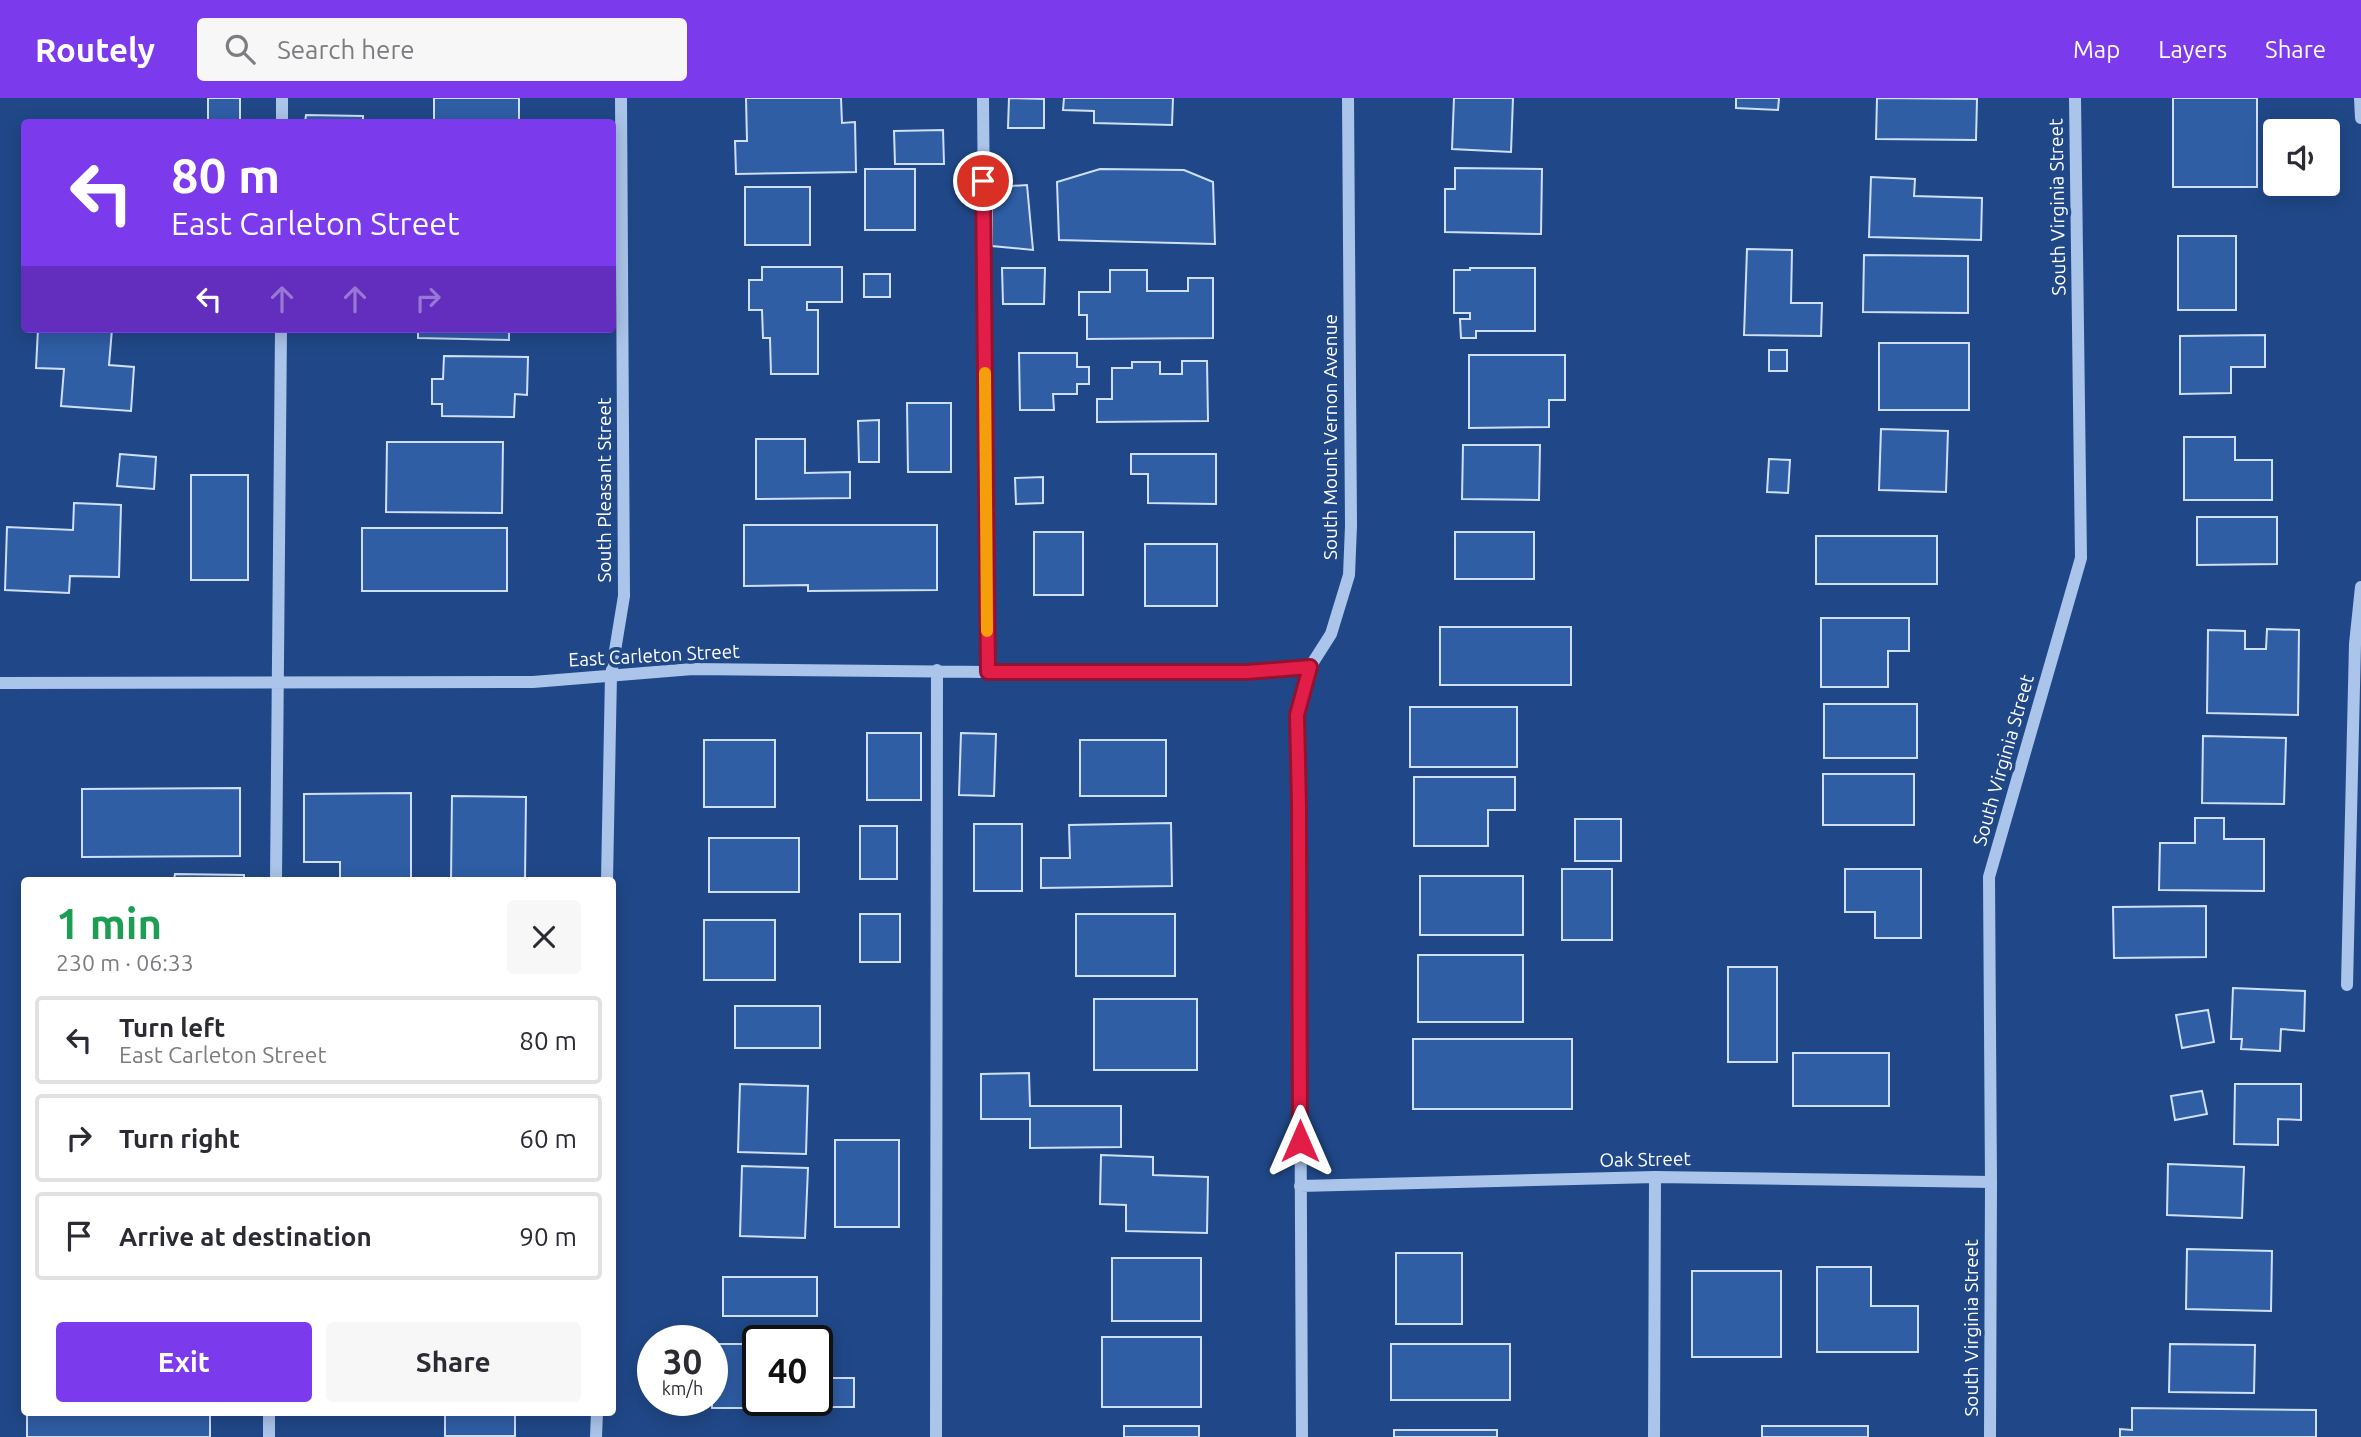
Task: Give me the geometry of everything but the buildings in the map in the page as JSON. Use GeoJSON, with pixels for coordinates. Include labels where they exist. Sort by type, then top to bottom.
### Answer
{"type":"FeatureCollection","features":[{"type":"Feature","properties":{"kind":"street"},"geometry":{"type":"LineString","coordinates":[[282,98],[282,119]]}},
{"type":"Feature","properties":{"kind":"street","name":"South Pleasant Street"},"geometry":{"type":"LineString","coordinates":[[607,877],[611,676],[624,596],[621,98]]}},
{"type":"Feature","properties":{"kind":"street"},"geometry":{"type":"LineString","coordinates":[[983,98],[988,672]]}},
{"type":"Feature","properties":{"kind":"street","name":"South Mount Vernon Avenue"},"geometry":{"type":"LineString","coordinates":[[1302,1437],[1297,715],[1310,667],[1331,634],[1349,575],[1352,526],[1348,98]]}},
{"type":"Feature","properties":{"kind":"street","name":"South Virginia Street"},"geometry":{"type":"LineString","coordinates":[[1990,1437],[1992,1182],[1989,877],[2081,558],[2075,98]]}},
{"type":"Feature","properties":{"kind":"street"},"geometry":{"type":"LineString","coordinates":[[2360,98],[2361,118]]}},
{"type":"Feature","properties":{"kind":"street"},"geometry":{"type":"LineString","coordinates":[[276,877],[281,333]]}},
{"type":"Feature","properties":{"kind":"street"},"geometry":{"type":"LineString","coordinates":[[2347,985],[2355,644],[2361,586]]}},
{"type":"Feature","properties":{"kind":"street","name":"East Carleton Street"},"geometry":{"type":"LineString","coordinates":[[0,683],[533,682],[693,669],[1247,672],[1310,667]]}},
{"type":"Feature","properties":{"kind":"street"},"geometry":{"type":"LineString","coordinates":[[936,1437],[937,670]]}},
{"type":"Feature","properties":{"kind":"street"},"geometry":{"type":"LineString","coordinates":[[1654,1437],[1655,1177]]}},
{"type":"Feature","properties":{"kind":"street","name":"Oak Street"},"geometry":{"type":"LineString","coordinates":[[1300,1186],[1655,1177],[1992,1182]]}},
{"type":"Feature","properties":{"kind":"street"},"geometry":{"type":"LineString","coordinates":[[269,1416],[269,1437]]}},
{"type":"Feature","properties":{"kind":"street"},"geometry":{"type":"LineString","coordinates":[[596,1437],[597,1416]]}},
{"type":"Feature","properties":{"kind":"slow traffic"},"geometry":{"type":"LineString","coordinates":[[985,373],[987,631]]}},
{"type":"Feature","properties":{"kind":"route"},"geometry":{"type":"LineString","coordinates":[[983,181],[988,672],[1247,672],[1310,667],[1297,715],[1300,1141]]}}]}
